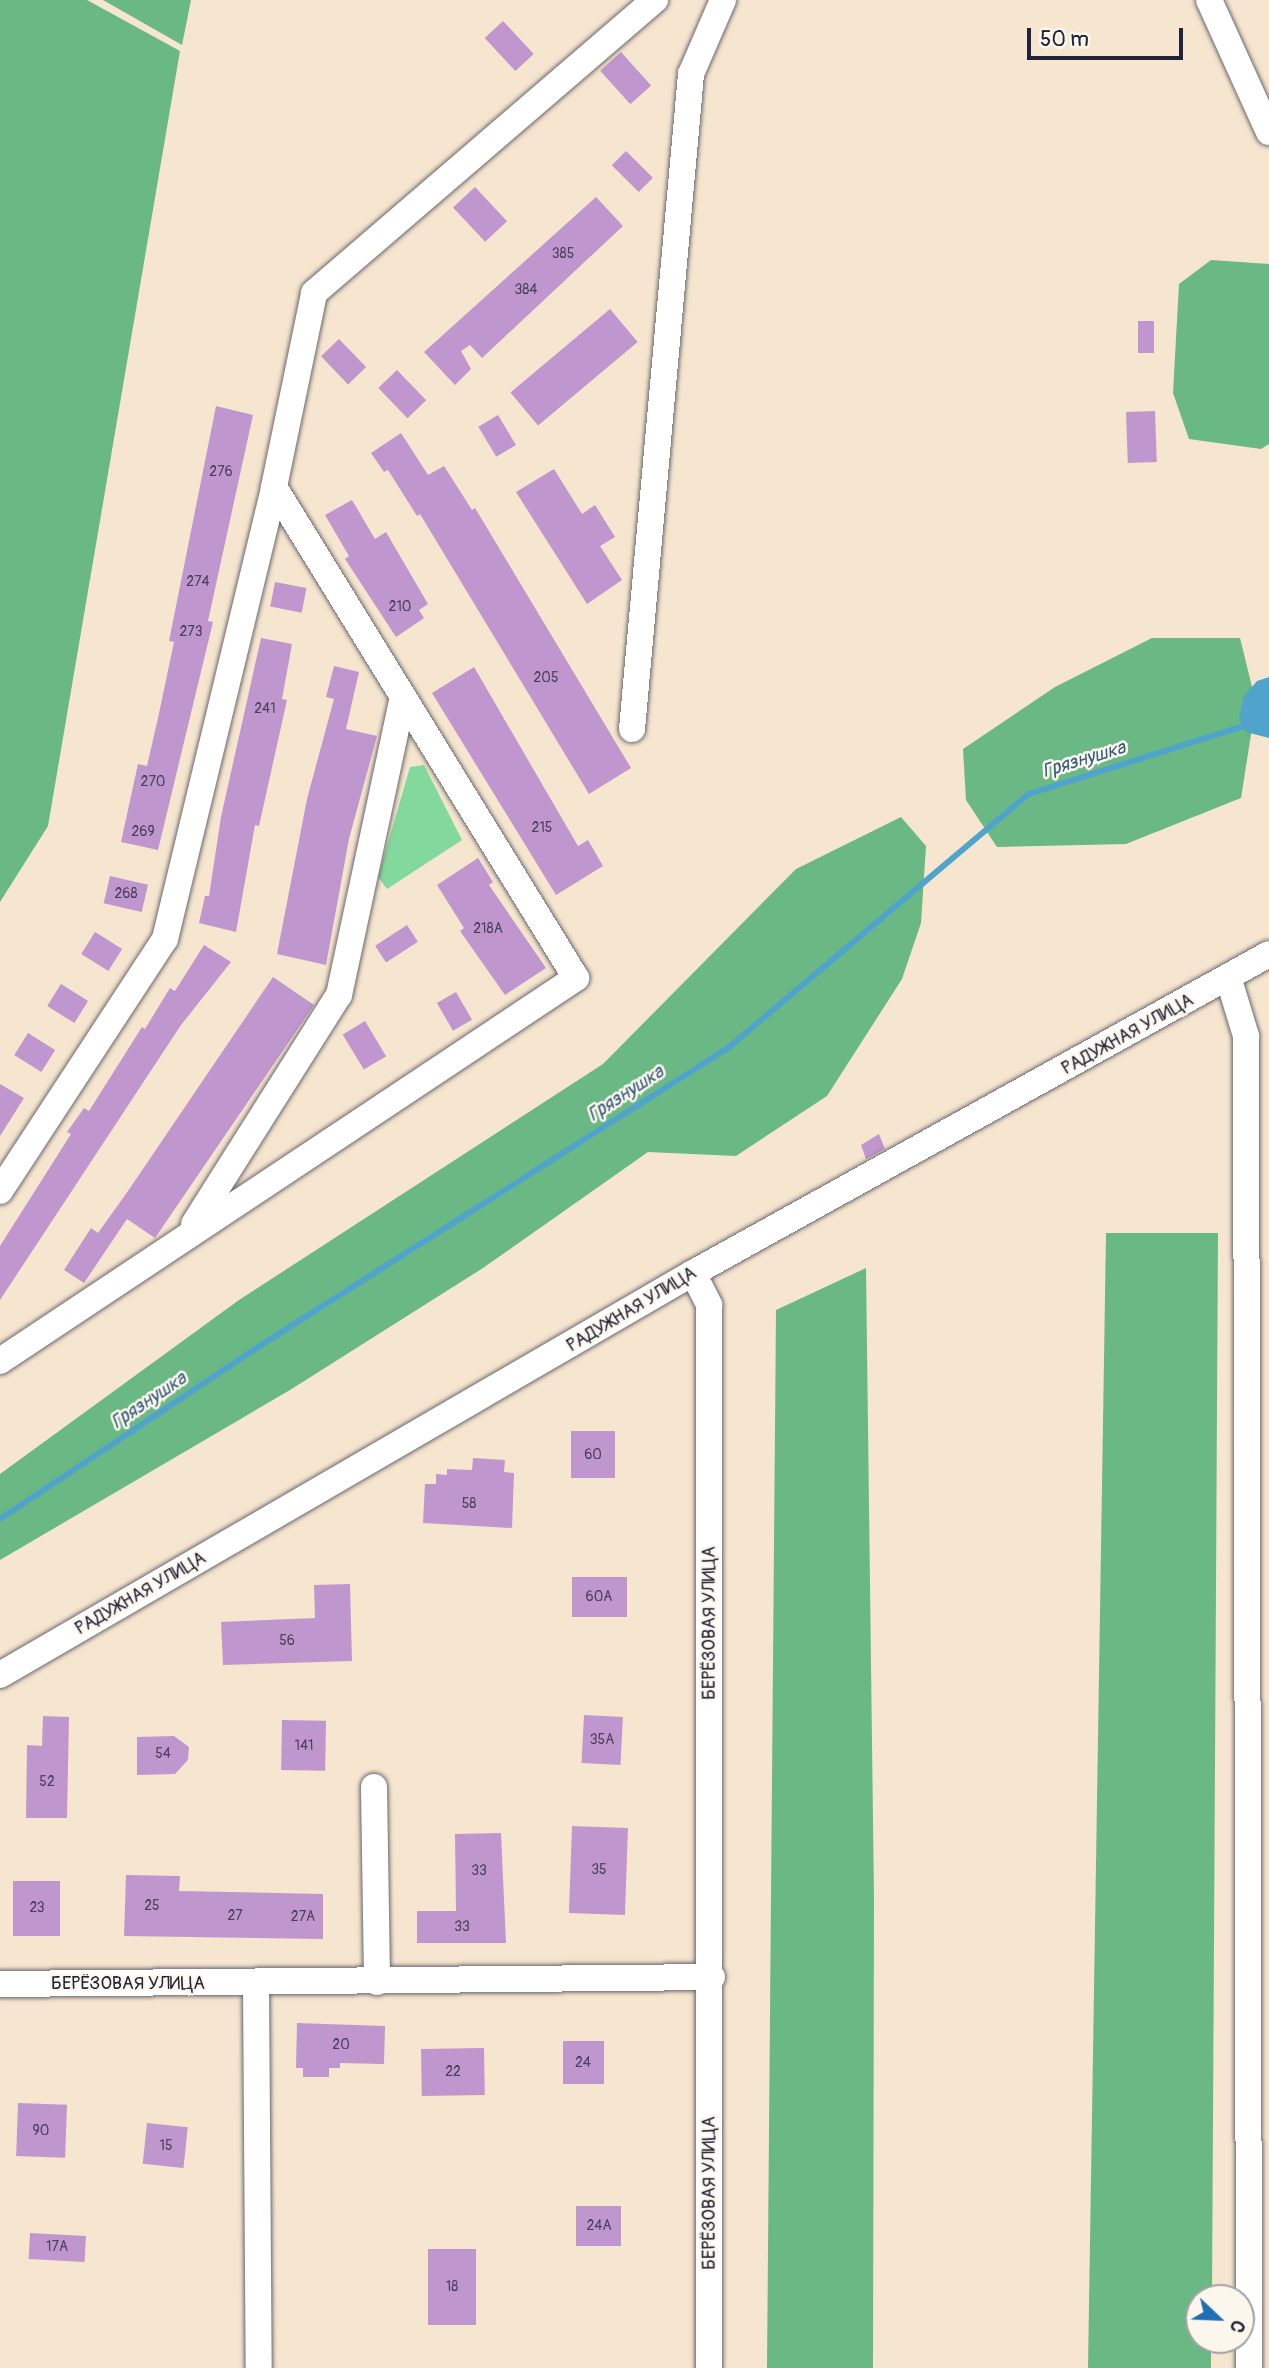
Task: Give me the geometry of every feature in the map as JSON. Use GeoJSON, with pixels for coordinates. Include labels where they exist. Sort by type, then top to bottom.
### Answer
{"type":"FeatureCollection","features":[{"type":"Feature","properties":{"kind":"street"},"geometry":{"type":"LineString","coordinates":[[0,1191],[164,939],[274,487],[314,293],[655,0]]}},
{"type":"Feature","properties":{"kind":"street"},"geometry":{"type":"LineString","coordinates":[[632,729],[691,74],[723,0]]}},
{"type":"Feature","properties":{"kind":"street"},"geometry":{"type":"LineString","coordinates":[[1209,0],[1269,132]]}},
{"type":"Feature","properties":{"kind":"street"},"geometry":{"type":"LineString","coordinates":[[0,1361],[189,1232],[576,978],[274,487]]}},
{"type":"Feature","properties":{"kind":"street"},"geometry":{"type":"LineString","coordinates":[[189,1232],[339,995],[403,697]]}},
{"type":"Feature","properties":{"kind":"street","name":"РАДУЖНАЯ УЛИЦА"},"geometry":{"type":"LineString","coordinates":[[0,1675],[693,1273],[1229,980],[1269,954]]}},
{"type":"Feature","properties":{"kind":"street"},"geometry":{"type":"LineString","coordinates":[[1229,980],[1257,1035],[1258,1983],[1249,2368]]}},
{"type":"Feature","properties":{"kind":"street","name":"БЕРЁЗОВАЯ УЛИЦА"},"geometry":{"type":"LineString","coordinates":[[693,1273],[709,1304],[712,1977],[709,2368]]}},
{"type":"Feature","properties":{"kind":"street"},"geometry":{"type":"LineString","coordinates":[[374,1787],[377,1982]]}},
{"type":"Feature","properties":{"kind":"street","name":"БЕРЁЗОВАЯ УЛИЦА"},"geometry":{"type":"LineString","coordinates":[[0,1984],[256,1984],[712,1977]]}},
{"type":"Feature","properties":{"kind":"street"},"geometry":{"type":"LineString","coordinates":[[256,1984],[259,2368]]}},
{"type":"Feature","properties":{"kind":"green space"},"geometry":{"type":"Polygon","coordinates":[[[0,0],[87,0],[180,51],[48,826],[0,902],[0,0]]]}},
{"type":"Feature","properties":{"kind":"green space"},"geometry":{"type":"Polygon","coordinates":[[[103,0],[191,0],[182,45],[103,0]]]}},
{"type":"Feature","properties":{"kind":"green space"},"geometry":{"type":"Polygon","coordinates":[[[1211,260],[1269,264],[1269,444],[1261,449],[1189,439],[1173,393],[1179,284],[1211,260]]]}},
{"type":"Feature","properties":{"kind":"green space"},"geometry":{"type":"Polygon","coordinates":[[[1152,638],[1240,638],[1256,703],[1241,798],[1126,844],[997,847],[966,800],[963,749],[1055,687],[1152,638]]]}},
{"type":"Feature","properties":{"kind":"green space"},"geometry":{"type":"Polygon","coordinates":[[[424,765],[462,840],[387,889],[378,877],[410,767],[424,765]]]}},
{"type":"Feature","properties":{"kind":"green space"},"geometry":{"type":"Polygon","coordinates":[[[901,817],[926,846],[921,923],[902,979],[827,1096],[736,1156],[648,1152],[483,1268],[290,1390],[0,1560],[0,1474],[239,1300],[603,1064],[796,869],[901,817]]]}},
{"type":"Feature","properties":{"kind":"green space"},"geometry":{"type":"Polygon","coordinates":[[[1106,1233],[1218,1233],[1212,2284],[1185,2284],[1185,2354],[1211,2354],[1211,2368],[1088,2368],[1106,1233]]]}},
{"type":"Feature","properties":{"kind":"green space"},"geometry":{"type":"Polygon","coordinates":[[[866,1268],[874,1899],[873,2368],[767,2368],[776,1310],[866,1268]]]}},
{"type":"Feature","properties":{"kind":"water"},"geometry":{"type":"Polygon","coordinates":[[[1269,677],[1269,738],[1246,732],[1239,718],[1244,696],[1257,681],[1269,677]]]}},
{"type":"Feature","properties":{"kind":"building"},"geometry":{"type":"Polygon","coordinates":[[[503,21],[534,54],[515,71],[485,38],[503,21]]]}},
{"type":"Feature","properties":{"kind":"building"},"geometry":{"type":"Polygon","coordinates":[[[621,52],[651,85],[630,104],[600,71],[621,52]]]}},
{"type":"Feature","properties":{"kind":"building"},"geometry":{"type":"Polygon","coordinates":[[[626,151],[653,178],[639,192],[612,165],[626,151]]]}},
{"type":"Feature","properties":{"kind":"building"},"geometry":{"type":"Polygon","coordinates":[[[475,187],[507,221],[485,242],[453,207],[475,187]]]}},
{"type":"Feature","properties":{"kind":"building"},"geometry":{"type":"Polygon","coordinates":[[[596,197],[623,226],[482,358],[470,345],[461,351],[471,369],[455,385],[424,352],[596,197]]]}},
{"type":"Feature","properties":{"kind":"building"},"geometry":{"type":"Polygon","coordinates":[[[610,309],[638,342],[538,426],[510,393],[610,309]]]}},
{"type":"Feature","properties":{"kind":"building"},"geometry":{"type":"Polygon","coordinates":[[[1138,321],[1154,321],[1154,353],[1138,353],[1138,321]]]}},
{"type":"Feature","properties":{"kind":"building"},"geometry":{"type":"Polygon","coordinates":[[[339,339],[366,367],[348,384],[321,356],[339,339]]]}},
{"type":"Feature","properties":{"kind":"building"},"geometry":{"type":"Polygon","coordinates":[[[397,370],[426,400],[407,418],[378,388],[397,370]]]}},
{"type":"Feature","properties":{"kind":"building"},"geometry":{"type":"Polygon","coordinates":[[[216,406],[253,415],[208,621],[213,622],[158,850],[121,842],[138,764],[147,766],[158,718],[174,642],[169,641],[216,406]]]}},
{"type":"Feature","properties":{"kind":"building"},"geometry":{"type":"Polygon","coordinates":[[[1155,411],[1157,462],[1128,463],[1126,412],[1155,411]]]}},
{"type":"Feature","properties":{"kind":"building"},"geometry":{"type":"Polygon","coordinates":[[[498,415],[516,445],[496,457],[478,427],[498,415]]]}},
{"type":"Feature","properties":{"kind":"building"},"geometry":{"type":"Polygon","coordinates":[[[401,433],[428,475],[444,466],[472,510],[475,508],[631,768],[589,794],[420,514],[417,516],[388,470],[384,472],[371,453],[401,433]]]}},
{"type":"Feature","properties":{"kind":"building"},"geometry":{"type":"Polygon","coordinates":[[[554,469],[582,514],[595,505],[615,537],[600,546],[622,580],[587,604],[516,492],[554,469]]]}},
{"type":"Feature","properties":{"kind":"building"},"geometry":{"type":"Polygon","coordinates":[[[352,500],[375,539],[386,532],[428,604],[419,610],[424,618],[396,637],[345,559],[349,556],[325,515],[352,500]]]}},
{"type":"Feature","properties":{"kind":"building"},"geometry":{"type":"Polygon","coordinates":[[[275,582],[306,588],[302,613],[270,607],[275,582]]]}},
{"type":"Feature","properties":{"kind":"building"},"geometry":{"type":"Polygon","coordinates":[[[261,638],[292,644],[282,699],[287,700],[259,826],[255,825],[236,932],[199,923],[205,896],[209,896],[221,817],[261,638]]]}},
{"type":"Feature","properties":{"kind":"building"},"geometry":{"type":"Polygon","coordinates":[[[334,666],[359,672],[346,729],[377,736],[349,839],[326,965],[277,954],[307,799],[334,699],[326,697],[334,666]]]}},
{"type":"Feature","properties":{"kind":"building"},"geometry":{"type":"Polygon","coordinates":[[[474,667],[578,846],[588,840],[603,866],[556,895],[432,693],[474,667]]]}},
{"type":"Feature","properties":{"kind":"building"},"geometry":{"type":"Polygon","coordinates":[[[478,858],[493,882],[489,885],[546,968],[505,995],[460,931],[464,928],[437,885],[478,858]]]}},
{"type":"Feature","properties":{"kind":"building"},"geometry":{"type":"Polygon","coordinates":[[[110,876],[148,885],[142,912],[104,903],[110,876]]]}},
{"type":"Feature","properties":{"kind":"building"},"geometry":{"type":"Polygon","coordinates":[[[407,925],[418,942],[386,962],[375,946],[407,925]]]}},
{"type":"Feature","properties":{"kind":"building"},"geometry":{"type":"Polygon","coordinates":[[[95,932],[122,949],[108,971],[81,954],[95,932]]]}},
{"type":"Feature","properties":{"kind":"building"},"geometry":{"type":"Polygon","coordinates":[[[204,945],[231,962],[181,1025],[0,1300],[0,1246],[71,1134],[67,1132],[84,1108],[89,1111],[142,1027],[145,1029],[170,988],[175,991],[204,945]]]}},
{"type":"Feature","properties":{"kind":"building"},"geometry":{"type":"Polygon","coordinates":[[[273,977],[314,1005],[155,1238],[127,1219],[84,1283],[64,1270],[91,1228],[98,1233],[128,1191],[273,977]]]}},
{"type":"Feature","properties":{"kind":"building"},"geometry":{"type":"Polygon","coordinates":[[[61,984],[88,1001],[74,1023],[47,1006],[61,984]]]}},
{"type":"Feature","properties":{"kind":"building"},"geometry":{"type":"Polygon","coordinates":[[[456,992],[472,1020],[453,1031],[437,1003],[456,992]]]}},
{"type":"Feature","properties":{"kind":"building"},"geometry":{"type":"Polygon","coordinates":[[[365,1021],[386,1056],[364,1070],[343,1034],[365,1021]]]}},
{"type":"Feature","properties":{"kind":"building"},"geometry":{"type":"Polygon","coordinates":[[[28,1033],[55,1050],[41,1072],[14,1055],[28,1033]]]}},
{"type":"Feature","properties":{"kind":"building"},"geometry":{"type":"Polygon","coordinates":[[[0,1084],[24,1098],[0,1136],[0,1084]]]}},
{"type":"Feature","properties":{"kind":"building"},"geometry":{"type":"Polygon","coordinates":[[[879,1134],[885,1149],[866,1159],[861,1145],[879,1134]]]}},
{"type":"Feature","properties":{"kind":"building"},"geometry":{"type":"Polygon","coordinates":[[[571,1431],[615,1431],[615,1478],[571,1478],[571,1431]]]}},
{"type":"Feature","properties":{"kind":"building"},"geometry":{"type":"Polygon","coordinates":[[[473,1458],[505,1460],[504,1472],[514,1473],[512,1528],[423,1523],[425,1484],[436,1484],[436,1474],[447,1475],[447,1469],[472,1470],[473,1458]]]}},
{"type":"Feature","properties":{"kind":"building"},"geometry":{"type":"Polygon","coordinates":[[[572,1577],[627,1577],[627,1617],[572,1617],[572,1577]]]}},
{"type":"Feature","properties":{"kind":"building"},"geometry":{"type":"Polygon","coordinates":[[[350,1584],[352,1661],[223,1665],[221,1622],[315,1618],[314,1585],[350,1584]]]}},
{"type":"Feature","properties":{"kind":"building"},"geometry":{"type":"Polygon","coordinates":[[[584,1715],[623,1717],[620,1765],[581,1763],[584,1715]]]}},
{"type":"Feature","properties":{"kind":"building"},"geometry":{"type":"Polygon","coordinates":[[[43,1716],[69,1717],[67,1818],[26,1818],[27,1745],[42,1746],[43,1716]]]}},
{"type":"Feature","properties":{"kind":"building"},"geometry":{"type":"Polygon","coordinates":[[[282,1720],[326,1721],[325,1771],[281,1770],[282,1720]]]}},
{"type":"Feature","properties":{"kind":"building"},"geometry":{"type":"Polygon","coordinates":[[[174,1736],[189,1747],[188,1760],[175,1774],[137,1775],[137,1737],[174,1736]]]}},
{"type":"Feature","properties":{"kind":"building"},"geometry":{"type":"Polygon","coordinates":[[[572,1826],[628,1828],[625,1915],[569,1913],[572,1826]]]}},
{"type":"Feature","properties":{"kind":"building"},"geometry":{"type":"Polygon","coordinates":[[[501,1833],[506,1943],[417,1943],[417,1911],[456,1911],[455,1834],[501,1833]]]}},
{"type":"Feature","properties":{"kind":"building"},"geometry":{"type":"Polygon","coordinates":[[[126,1875],[180,1876],[179,1891],[323,1894],[323,1939],[124,1936],[126,1875]]]}},
{"type":"Feature","properties":{"kind":"building"},"geometry":{"type":"Polygon","coordinates":[[[13,1881],[60,1881],[60,1936],[13,1936],[13,1881]]]}},
{"type":"Feature","properties":{"kind":"building"},"geometry":{"type":"Polygon","coordinates":[[[297,2023],[385,2026],[384,2064],[340,2063],[340,2068],[329,2068],[329,2077],[303,2077],[303,2068],[296,2068],[297,2023]]]}},
{"type":"Feature","properties":{"kind":"building"},"geometry":{"type":"Polygon","coordinates":[[[563,2041],[604,2041],[604,2084],[563,2084],[563,2041]]]}},
{"type":"Feature","properties":{"kind":"building"},"geometry":{"type":"Polygon","coordinates":[[[484,2048],[485,2095],[422,2096],[421,2049],[484,2048]]]}},
{"type":"Feature","properties":{"kind":"building"},"geometry":{"type":"Polygon","coordinates":[[[18,2103],[67,2105],[65,2158],[16,2156],[18,2103]]]}},
{"type":"Feature","properties":{"kind":"building"},"geometry":{"type":"Polygon","coordinates":[[[147,2123],[188,2127],[183,2168],[143,2164],[147,2123]]]}},
{"type":"Feature","properties":{"kind":"building"},"geometry":{"type":"Polygon","coordinates":[[[576,2206],[621,2206],[621,2246],[576,2246],[576,2206]]]}},
{"type":"Feature","properties":{"kind":"building"},"geometry":{"type":"Polygon","coordinates":[[[30,2233],[86,2236],[85,2262],[29,2259],[30,2233]]]}},
{"type":"Feature","properties":{"kind":"building"},"geometry":{"type":"Polygon","coordinates":[[[428,2249],[476,2249],[476,2325],[428,2325],[428,2249]]]}},
{"type":"Feature","properties":{"kind":"waterway","name":"Грязнушка"},"geometry":{"type":"LineString","coordinates":[[0,1519],[255,1349],[728,1048],[1029,794],[1250,724]]}}]}
